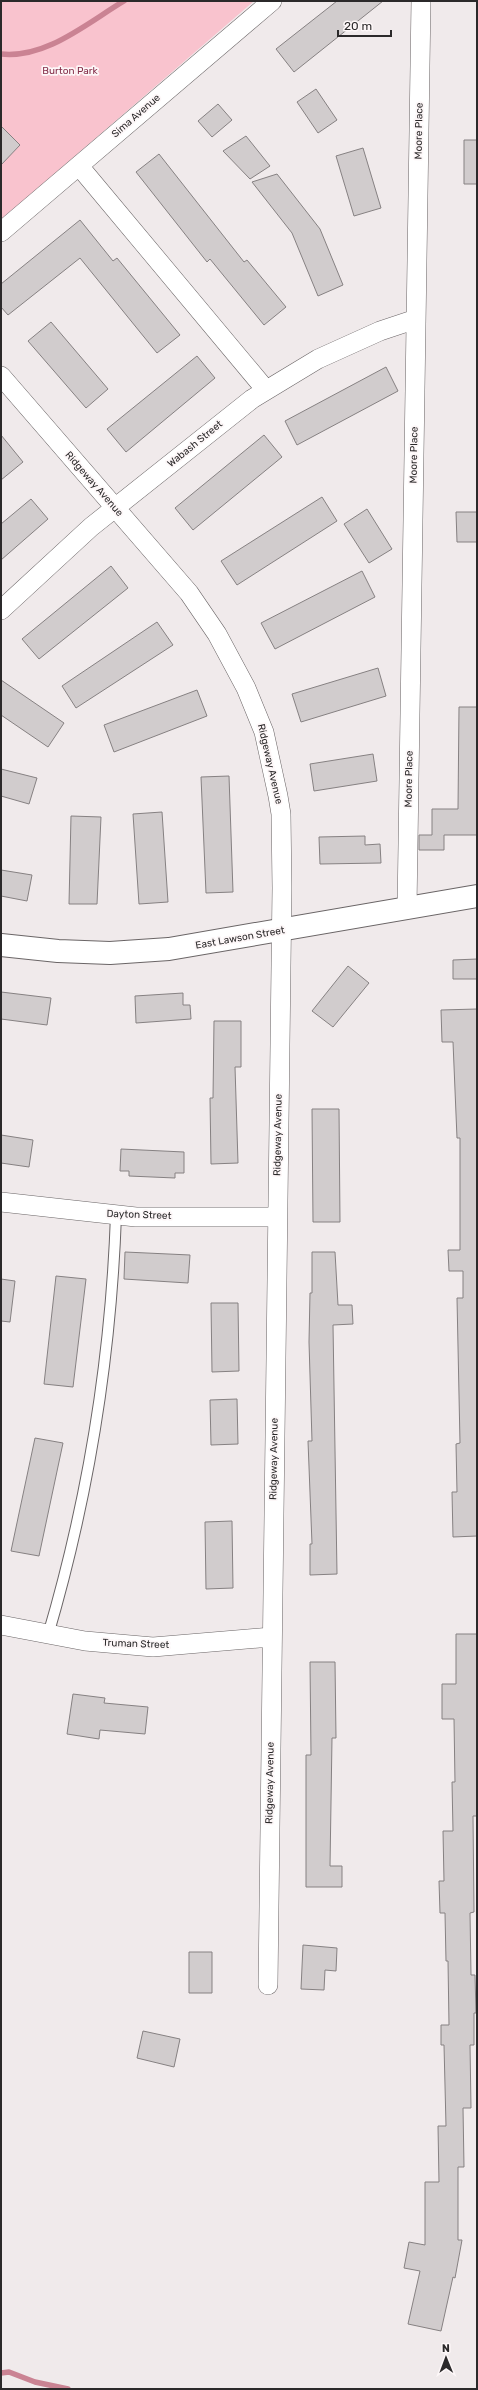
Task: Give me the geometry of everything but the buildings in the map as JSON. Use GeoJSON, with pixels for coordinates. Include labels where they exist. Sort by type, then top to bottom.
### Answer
{"type":"FeatureCollection","features":[{"type":"Feature","properties":{"kind":"street","name":"Sima Avenue"},"geometry":{"type":"LineString","coordinates":[[1,232],[272,1]]}},
{"type":"Feature","properties":{"kind":"street","name":"Moore Place"},"geometry":{"type":"LineString","coordinates":[[407,909],[421,1]]}},
{"type":"Feature","properties":{"kind":"street"},"geometry":{"type":"LineString","coordinates":[[79,166],[266,390]]}},
{"type":"Feature","properties":{"kind":"street","name":"Wabash Street"},"geometry":{"type":"LineString","coordinates":[[1,610],[43,569],[115,508],[207,434],[266,390],[326,356],[380,331],[416,319]]}},
{"type":"Feature","properties":{"kind":"street","name":"Ridgeway Avenue"},"geometry":{"type":"LineString","coordinates":[[1,376],[189,593],[216,634],[255,708],[264,732],[281,814],[282,931],[271,1637],[268,1985]]}},
{"type":"Feature","properties":{"kind":"street","name":"East Lawson Street"},"geometry":{"type":"LineString","coordinates":[[1,945],[58,951],[110,953],[169,949],[282,931],[477,896]]}},
{"type":"Feature","properties":{"kind":"street","name":"Dayton Street"},"geometry":{"type":"LineString","coordinates":[[1,1202],[116,1215],[277,1217]]}},
{"type":"Feature","properties":{"kind":"street","name":"Truman Street"},"geometry":{"type":"LineString","coordinates":[[1,1625],[92,1642],[153,1646],[271,1637]]}},
{"type":"Feature","properties":{"kind":"lane"},"geometry":{"type":"LineString","coordinates":[[48,1635],[80,1506],[102,1393],[116,1215]]}},
{"type":"Feature","properties":{"kind":"green space","name":"Burton Park"},"geometry":{"type":"Polygon","coordinates":[[[1,1],[254,1],[1,220],[1,1]]]}},
{"type":"Feature","properties":{"kind":"waterway"},"geometry":{"type":"LineString","coordinates":[[1,54],[18,54],[34,51],[50,45],[66,38],[124,1]]}},
{"type":"Feature","properties":{"kind":"waterway"},"geometry":{"type":"LineString","coordinates":[[1,2373],[9,2372],[35,2382],[68,2389]]}}]}
